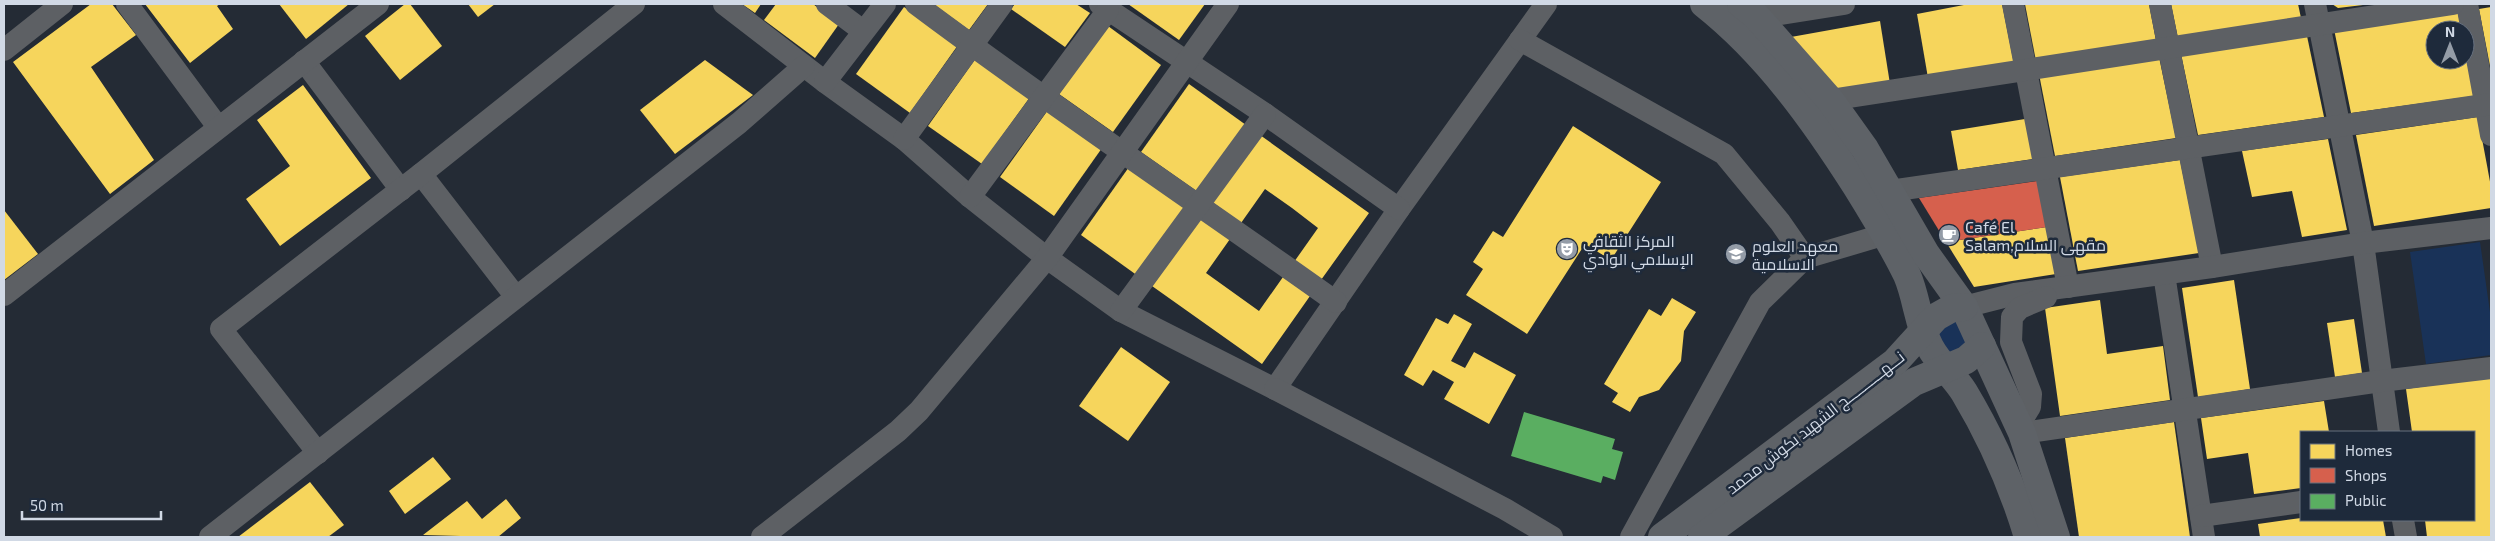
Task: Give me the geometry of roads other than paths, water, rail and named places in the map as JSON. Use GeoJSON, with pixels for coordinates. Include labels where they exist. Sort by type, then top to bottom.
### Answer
{"type":"FeatureCollection","features":[{"type":"Feature","properties":{"kind":"main road"},"geometry":{"type":"LineString","coordinates":[[1704,4],[1756,53],[1805,111],[1886,234],[1907,276],[1931,349],[1963,390],[1995,451],[2028,537]]}},
{"type":"Feature","properties":{"kind":"main road"},"geometry":{"type":"LineString","coordinates":[[1766,10],[1830,100],[1890,191],[1926,254],[1964,307],[2020,430],[2056,537]]}},
{"type":"Feature","properties":{"kind":"main road","name":"نـــهـــــــــــج الشهيد بكوش محمد"},"geometry":{"type":"LineString","coordinates":[[1662,537],[1880,374],[1910,348],[1943,312],[1964,307]]}},
{"type":"Feature","properties":{"kind":"main road","name":"نـــهـــــــــــج الشهيد بكوش محمد"},"geometry":{"type":"LineString","coordinates":[[1702,537],[1914,382],[1966,360],[1982,346]]}},
{"type":"Feature","properties":{"kind":"street"},"geometry":{"type":"LineString","coordinates":[[4,50],[62,4]]}},
{"type":"Feature","properties":{"kind":"street"},"geometry":{"type":"LineString","coordinates":[[127,4],[218,128]]}},
{"type":"Feature","properties":{"kind":"street"},"geometry":{"type":"LineString","coordinates":[[4,295],[378,4]]}},
{"type":"Feature","properties":{"kind":"street"},"geometry":{"type":"LineString","coordinates":[[318,453],[221,329],[401,190],[634,4]]}},
{"type":"Feature","properties":{"kind":"street"},"geometry":{"type":"LineString","coordinates":[[724,4],[824,82],[904,139],[970,197],[1047,258],[1121,311],[1505,509],[1552,537]]}},
{"type":"Feature","properties":{"kind":"street"},"geometry":{"type":"LineString","coordinates":[[827,4],[863,31]]}},
{"type":"Feature","properties":{"kind":"street"},"geometry":{"type":"LineString","coordinates":[[824,82],[885,4]]}},
{"type":"Feature","properties":{"kind":"street"},"geometry":{"type":"LineString","coordinates":[[916,4],[971,45],[1046,96],[1121,153],[1198,204],[1336,302]]}},
{"type":"Feature","properties":{"kind":"street"},"geometry":{"type":"LineString","coordinates":[[904,139],[1002,4]]}},
{"type":"Feature","properties":{"kind":"street"},"geometry":{"type":"LineString","coordinates":[[762,537],[898,431],[919,411],[1047,258],[1228,4]]}},
{"type":"Feature","properties":{"kind":"street"},"geometry":{"type":"LineString","coordinates":[[1275,389],[1398,209],[1546,4]]}},
{"type":"Feature","properties":{"kind":"street"},"geometry":{"type":"LineString","coordinates":[[1766,10],[1844,4]]}},
{"type":"Feature","properties":{"kind":"street"},"geometry":{"type":"LineString","coordinates":[[2012,4],[2068,287]]}},
{"type":"Feature","properties":{"kind":"street"},"geometry":{"type":"LineString","coordinates":[[2160,4],[2212,267]]}},
{"type":"Feature","properties":{"kind":"street"},"geometry":{"type":"LineString","coordinates":[[1830,100],[2170,47],[2317,13],[2452,4]]}},
{"type":"Feature","properties":{"kind":"street"},"geometry":{"type":"LineString","coordinates":[[2467,4],[2488,104],[2491,135]]}},
{"type":"Feature","properties":{"kind":"street"},"geometry":{"type":"LineString","coordinates":[[970,197],[1046,96],[1104,7],[1265,114],[1398,209]]}},
{"type":"Feature","properties":{"kind":"street"},"geometry":{"type":"LineString","coordinates":[[2317,13],[2363,243],[2389,431]]}},
{"type":"Feature","properties":{"kind":"street"},"geometry":{"type":"LineString","coordinates":[[1520,40],[1724,154],[1780,222],[1805,258]]}},
{"type":"Feature","properties":{"kind":"street"},"geometry":{"type":"LineString","coordinates":[[304,61],[401,190]]}},
{"type":"Feature","properties":{"kind":"street"},"geometry":{"type":"LineString","coordinates":[[210,537],[739,122],[804,66]]}},
{"type":"Feature","properties":{"kind":"street"},"geometry":{"type":"LineString","coordinates":[[1890,191],[2488,104]]}},
{"type":"Feature","properties":{"kind":"street"},"geometry":{"type":"LineString","coordinates":[[1121,311],[1265,114]]}},
{"type":"Feature","properties":{"kind":"street"},"geometry":{"type":"LineString","coordinates":[[421,174],[516,297]]}},
{"type":"Feature","properties":{"kind":"street"},"geometry":{"type":"LineString","coordinates":[[1964,307],[2015,294],[2212,267],[2363,243],[2491,230]]}},
{"type":"Feature","properties":{"kind":"street"},"geometry":{"type":"LineString","coordinates":[[1631,537],[1760,302],[1805,258],[1886,234]]}},
{"type":"Feature","properties":{"kind":"street"},"geometry":{"type":"LineString","coordinates":[[2164,274],[2202,527],[2300,502]]}},
{"type":"Feature","properties":{"kind":"street"},"geometry":{"type":"LineString","coordinates":[[2020,430],[2030,407],[2032,394],[2011,342],[2012,317],[2020,308],[2068,287]]}},
{"type":"Feature","properties":{"kind":"street"},"geometry":{"type":"LineString","coordinates":[[2020,430],[2185,409],[2381,380],[2491,368]]}},
{"type":"Feature","properties":{"kind":"street"},"geometry":{"type":"LineString","coordinates":[[2403,521],[2406,537]]}},
{"type":"Feature","properties":{"kind":"place","name":"Café El Salam,مقهى السلام"},"geometry":{"type":"Point","coordinates":[1949,235]}},
{"type":"Feature","properties":{"kind":"place","name":"المركز الثقافي الإسلامي الوادي"},"geometry":{"type":"Point","coordinates":[1567,249]}},
{"type":"Feature","properties":{"kind":"place","name":"معهد العلوم الاسلامية"},"geometry":{"type":"Point","coordinates":[1736,254]}}]}
